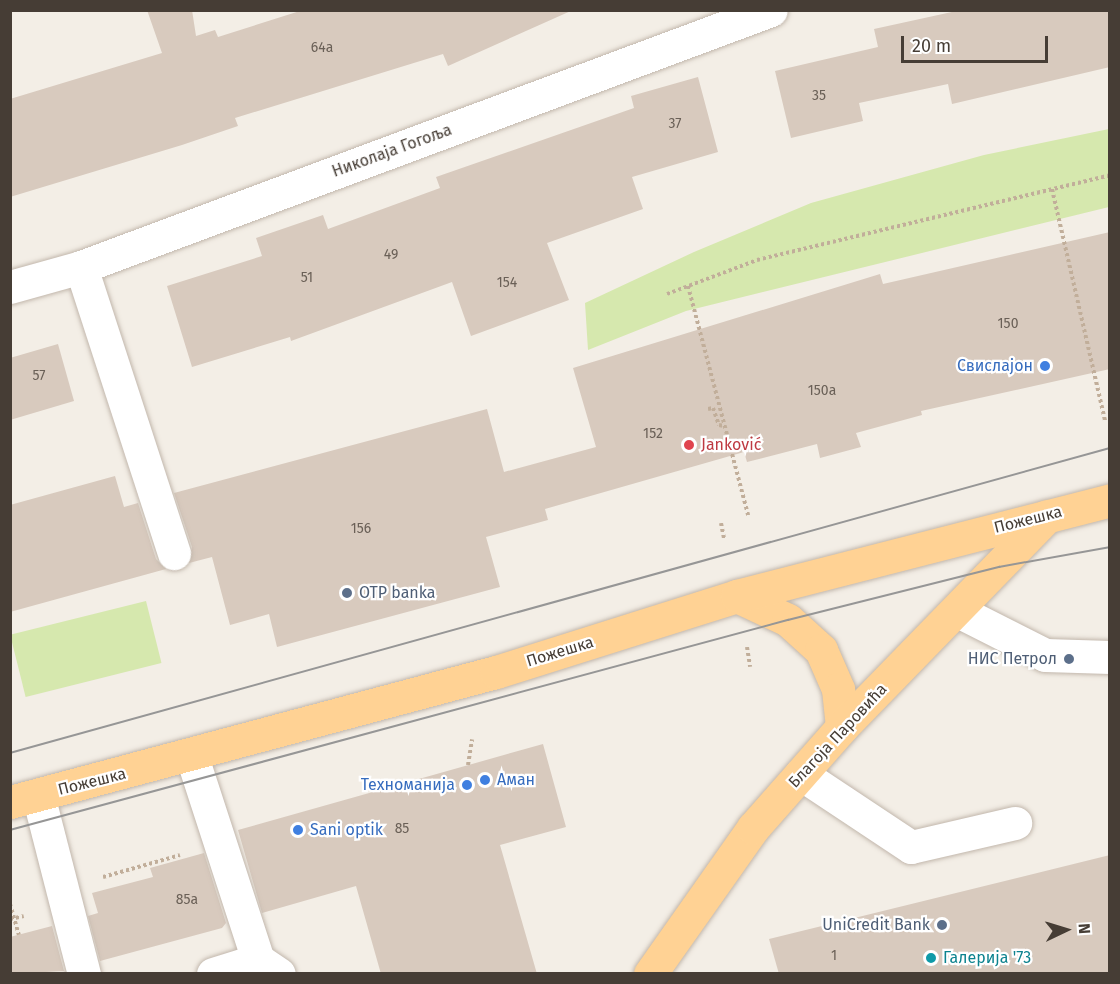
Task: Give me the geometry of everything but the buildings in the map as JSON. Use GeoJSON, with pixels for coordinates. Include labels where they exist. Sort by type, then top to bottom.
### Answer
{"type":"FeatureCollection","features":[{"type":"Feature","properties":{"kind":"main road","name":"Пожешка"},"geometry":{"type":"LineString","coordinates":[[24,799],[192,757],[496,672],[737,596],[1110,500]]}},
{"type":"Feature","properties":{"kind":"main road","name":"Благоја Паровића"},"geometry":{"type":"LineString","coordinates":[[650,974],[740,846],[801,774],[842,728],[958,611],[1047,516]]}},
{"type":"Feature","properties":{"kind":"main road"},"geometry":{"type":"LineString","coordinates":[[737,596],[788,620],[821,650],[838,689],[842,728]]}},
{"type":"Feature","properties":{"kind":"street","name":"Николаја Гогоља"},"geometry":{"type":"LineString","coordinates":[[10,287],[81,267],[771,10]]}},
{"type":"Feature","properties":{"kind":"street"},"geometry":{"type":"LineString","coordinates":[[81,267],[174,553]]}},
{"type":"Feature","properties":{"kind":"street"},"geometry":{"type":"LineString","coordinates":[[958,611],[1045,656],[1110,657]]}},
{"type":"Feature","properties":{"kind":"street"},"geometry":{"type":"LineString","coordinates":[[192,757],[221,844],[269,967],[213,974]]}},
{"type":"Feature","properties":{"kind":"street"},"geometry":{"type":"LineString","coordinates":[[801,774],[911,846],[1015,823]]}},
{"type":"Feature","properties":{"kind":"street"},"geometry":{"type":"LineString","coordinates":[[24,799],[62,889],[84,974]]}},
{"type":"Feature","properties":{"kind":"path"},"geometry":{"type":"LineString","coordinates":[[667,294],[757,260],[1110,175]]}},
{"type":"Feature","properties":{"kind":"path"},"geometry":{"type":"LineString","coordinates":[[1052,189],[1105,421]]}},
{"type":"Feature","properties":{"kind":"path"},"geometry":{"type":"LineString","coordinates":[[688,286],[748,515]]}},
{"type":"Feature","properties":{"kind":"path"},"geometry":{"type":"LineString","coordinates":[[708,409],[713,408],[719,425],[724,426]]}},
{"type":"Feature","properties":{"kind":"path"},"geometry":{"type":"LineString","coordinates":[[722,523],[724,539]]}},
{"type":"Feature","properties":{"kind":"path"},"geometry":{"type":"LineString","coordinates":[[747,646],[750,667]]}},
{"type":"Feature","properties":{"kind":"path"},"geometry":{"type":"LineString","coordinates":[[468,765],[472,739]]}},
{"type":"Feature","properties":{"kind":"path"},"geometry":{"type":"LineString","coordinates":[[62,889],[221,844]]}},
{"type":"Feature","properties":{"kind":"path"},"geometry":{"type":"LineString","coordinates":[[10,904],[20,934]]}},
{"type":"Feature","properties":{"kind":"green space"},"geometry":{"type":"Polygon","coordinates":[[[1109,129],[1109,207],[686,311],[588,350],[585,303],[694,252],[811,203],[984,155],[1109,129]]]}},
{"type":"Feature","properties":{"kind":"green space"},"geometry":{"type":"Polygon","coordinates":[[[146,601],[161,663],[26,697],[10,635],[146,601]]]}},
{"type":"Feature","properties":{"kind":"tram line"},"geometry":{"type":"LineString","coordinates":[[10,753],[1110,448]]}},
{"type":"Feature","properties":{"kind":"tram line"},"geometry":{"type":"LineString","coordinates":[[10,830],[788,620],[999,567],[1110,547]]}},
{"type":"Feature","properties":{"kind":"place","name":"Свислајон"},"geometry":{"type":"Point","coordinates":[1045,366]}},
{"type":"Feature","properties":{"kind":"place","name":"Janković"},"geometry":{"type":"Point","coordinates":[689,445]}},
{"type":"Feature","properties":{"kind":"place","name":"OTP banka"},"geometry":{"type":"Point","coordinates":[347,593]}},
{"type":"Feature","properties":{"kind":"place","name":"НИС Петрол"},"geometry":{"type":"Point","coordinates":[1069,659]}},
{"type":"Feature","properties":{"kind":"place","name":"Аман"},"geometry":{"type":"Point","coordinates":[485,780]}},
{"type":"Feature","properties":{"kind":"place","name":"Техноманија"},"geometry":{"type":"Point","coordinates":[467,785]}},
{"type":"Feature","properties":{"kind":"place","name":"Sani optik"},"geometry":{"type":"Point","coordinates":[298,830]}},
{"type":"Feature","properties":{"kind":"place","name":"UniCredit Bank"},"geometry":{"type":"Point","coordinates":[942,925]}},
{"type":"Feature","properties":{"kind":"place","name":"Галерија '73"},"geometry":{"type":"Point","coordinates":[931,958]}}]}
